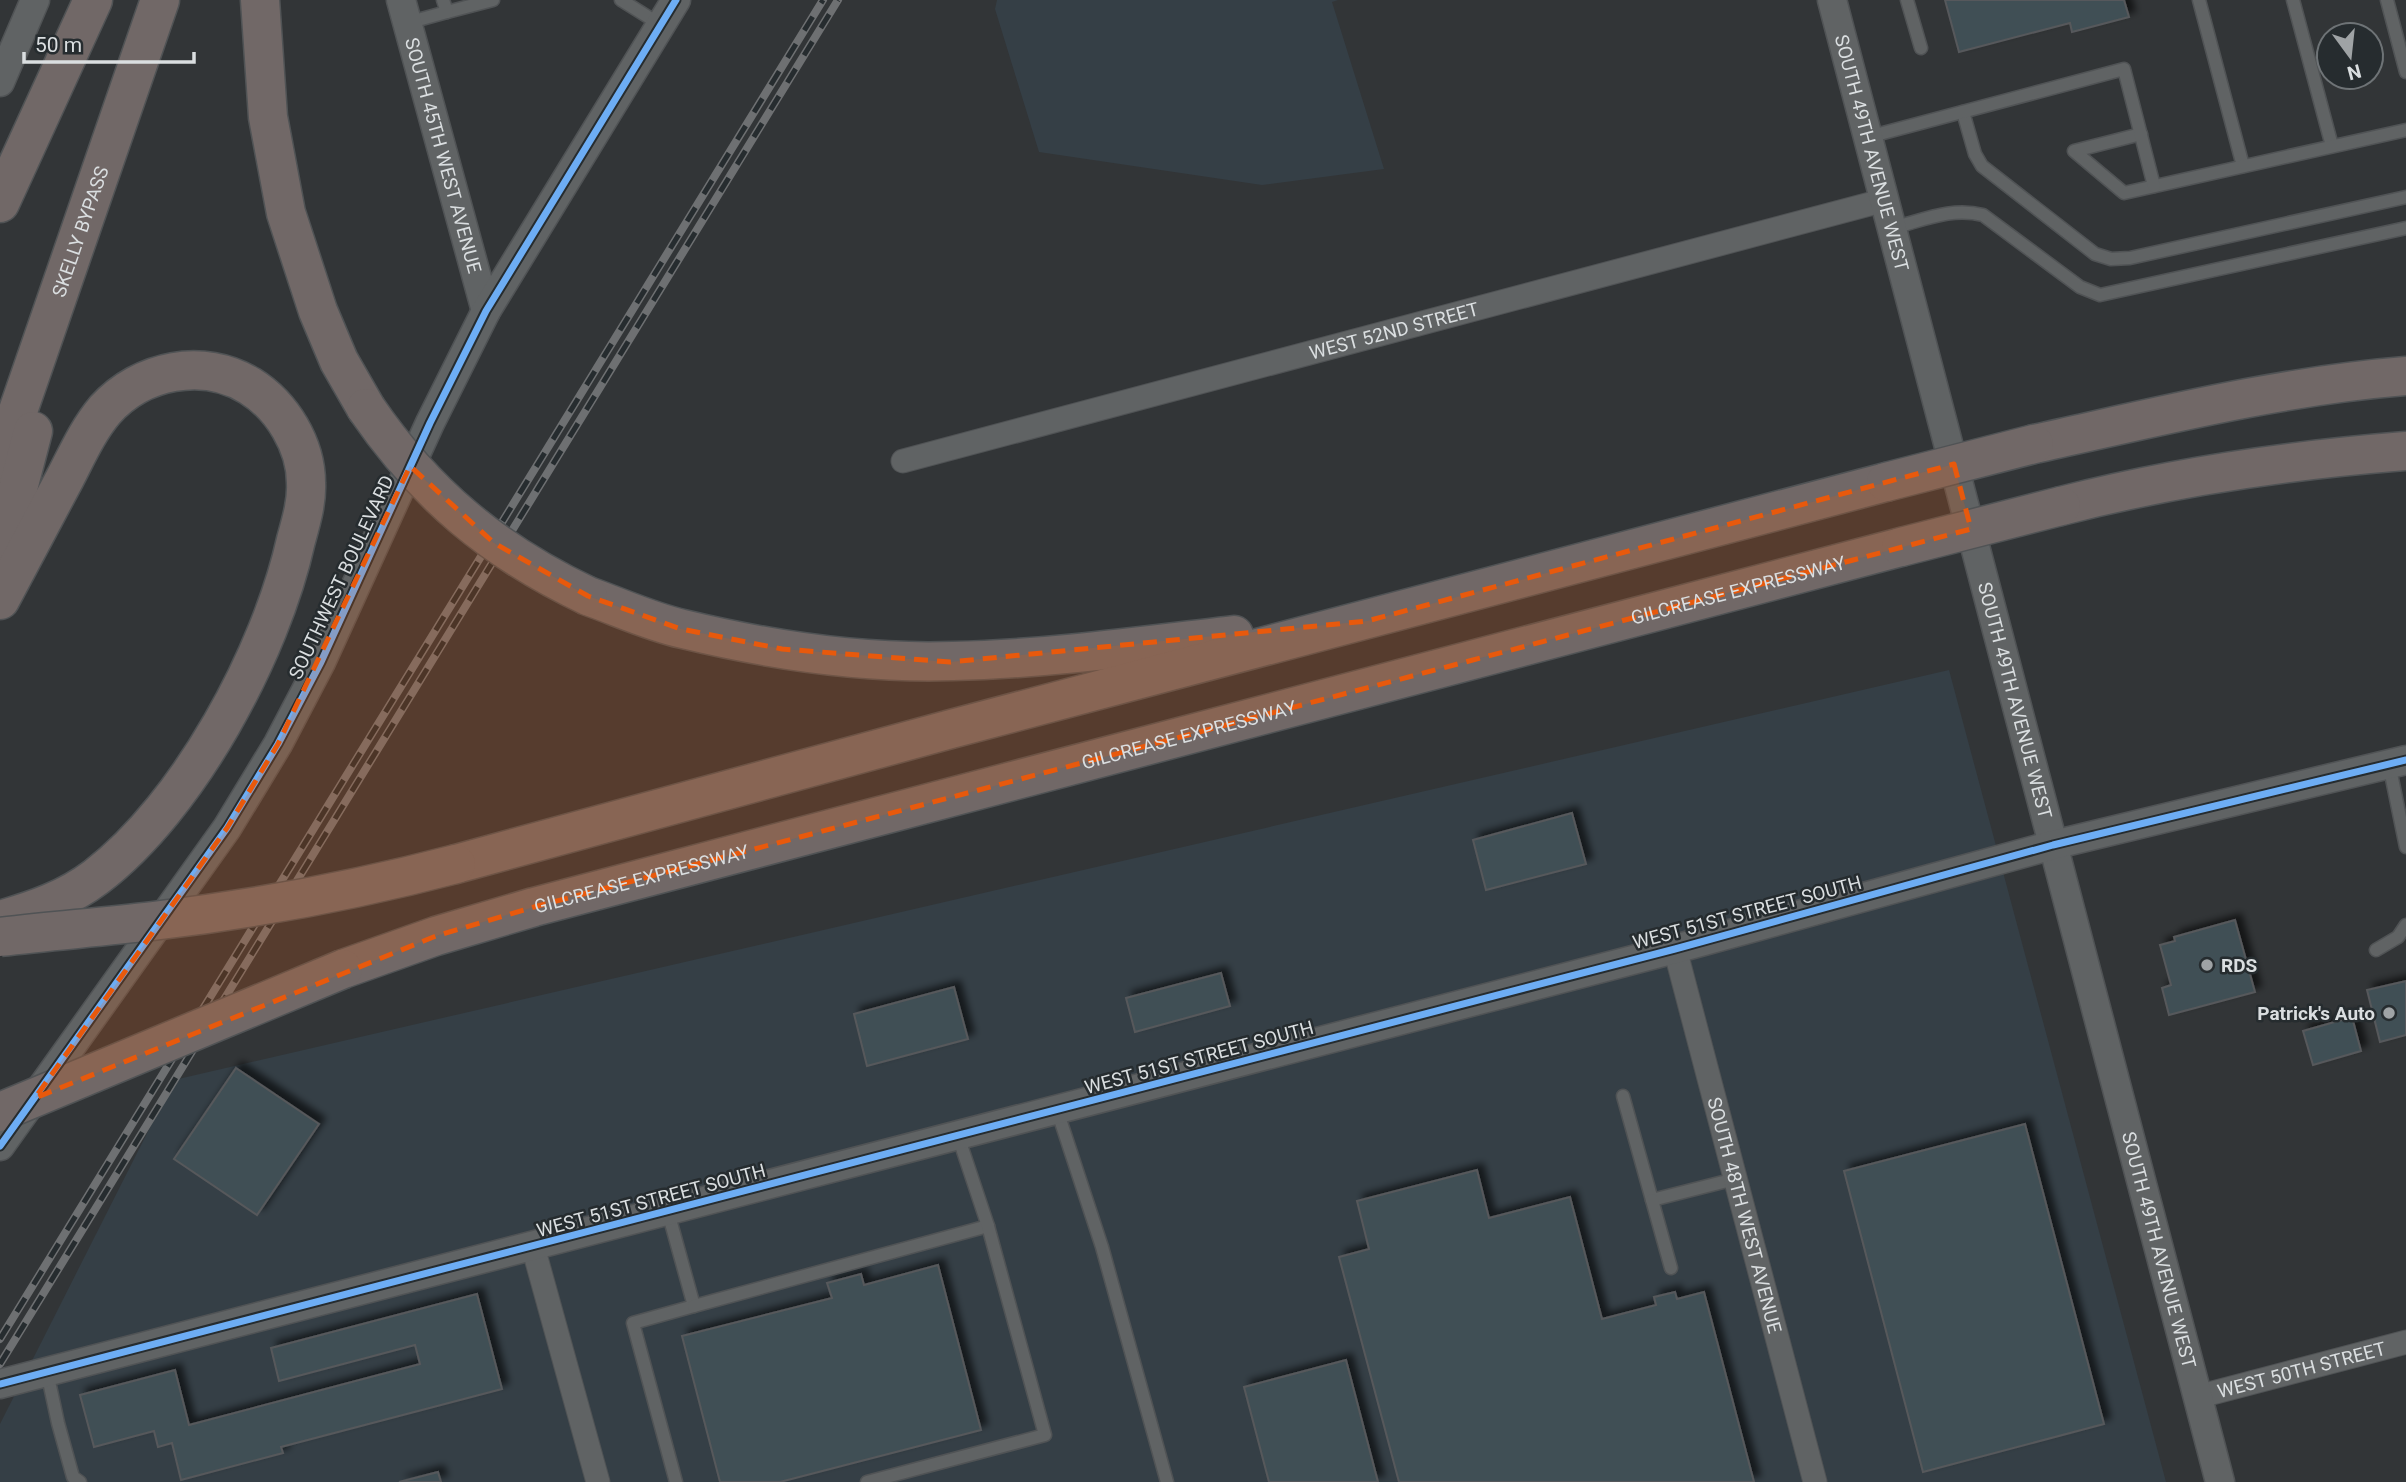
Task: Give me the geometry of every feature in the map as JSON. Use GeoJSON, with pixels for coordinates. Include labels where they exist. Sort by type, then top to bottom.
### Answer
{"type":"FeatureCollection","features":[{"type":"Feature","properties":{"kind":"highway"},"geometry":{"type":"LineString","coordinates":[[0,203],[93,0]]}},
{"type":"Feature","properties":{"kind":"highway","name":"SKELLY BYPASS"},"geometry":{"type":"LineString","coordinates":[[0,463],[89,212],[160,0]]}},
{"type":"Feature","properties":{"kind":"highway"},"geometry":{"type":"LineString","coordinates":[[260,0],[268,117],[286,213],[318,311],[338,360],[366,408],[411,468],[463,519],[524,563],[588,596],[681,629],[782,649],[877,659],[1026,658],[1367,621]]}},
{"type":"Feature","properties":{"kind":"highway"},"geometry":{"type":"LineString","coordinates":[[0,558],[89,212]]}},
{"type":"Feature","properties":{"kind":"highway"},"geometry":{"type":"LineString","coordinates":[[0,600],[93,425],[122,394],[141,382],[164,374],[185,371],[207,370],[228,375],[250,386],[267,399],[282,415],[295,436],[304,463],[306,483],[293,555],[278,603],[238,692],[212,738],[159,816],[123,855],[94,879],[64,898],[0,920]]}},
{"type":"Feature","properties":{"kind":"highway"},"geometry":{"type":"LineString","coordinates":[[0,937],[154,921],[359,887],[456,864],[951,729],[2034,444],[2234,400],[2406,376]]}},
{"type":"Feature","properties":{"kind":"highway","name":"GILCREASE EXPRESSWAY"},"geometry":{"type":"LineString","coordinates":[[0,1112],[343,969],[436,936],[561,900],[2061,506],[2140,488],[2260,468],[2406,451]]}},
{"type":"Feature","properties":{"kind":"street"},"geometry":{"type":"LineString","coordinates":[[0,82],[35,0]]}},
{"type":"Feature","properties":{"kind":"street","name":"SOUTHWEST BOULEVARD"},"geometry":{"type":"LineString","coordinates":[[0,1146],[227,828],[278,744],[321,662],[430,423],[486,312],[676,0]]}},
{"type":"Feature","properties":{"kind":"street","name":"SOUTH 49TH AVENUE WEST"},"geometry":{"type":"LineString","coordinates":[[1832,0],[2220,1482]]}},
{"type":"Feature","properties":{"kind":"street","name":"SOUTH 45TH WEST AVENUE"},"geometry":{"type":"LineString","coordinates":[[404,11],[486,312]]}},
{"type":"Feature","properties":{"kind":"street","name":"WEST 52ND STREET"},"geometry":{"type":"LineString","coordinates":[[903,461],[1885,200]]}},
{"type":"Feature","properties":{"kind":"street","name":"WEST 51ST STREET SOUTH"},"geometry":{"type":"LineString","coordinates":[[0,1384],[1675,948],[2053,845],[2397,762]]}},
{"type":"Feature","properties":{"kind":"street","name":"SOUTH 48TH WEST AVENUE"},"geometry":{"type":"LineString","coordinates":[[1675,948],[1815,1482]]}},
{"type":"Feature","properties":{"kind":"street"},"geometry":{"type":"LineString","coordinates":[[533,1247],[598,1482]]}},
{"type":"Feature","properties":{"kind":"street","name":"WEST 50TH STREET"},"geometry":{"type":"LineString","coordinates":[[2197,1397],[2405,1348]]}},
{"type":"Feature","properties":{"kind":"lane"},"geometry":{"type":"LineString","coordinates":[[404,11],[493,0]]}},
{"type":"Feature","properties":{"kind":"lane"},"geometry":{"type":"LineString","coordinates":[[621,0],[661,25]]}},
{"type":"Feature","properties":{"kind":"lane"},"geometry":{"type":"LineString","coordinates":[[1907,0],[1921,48]]}},
{"type":"Feature","properties":{"kind":"lane"},"geometry":{"type":"LineString","coordinates":[[2199,0],[2243,166]]}},
{"type":"Feature","properties":{"kind":"lane"},"geometry":{"type":"LineString","coordinates":[[2293,0],[2332,146]]}},
{"type":"Feature","properties":{"kind":"lane"},"geometry":{"type":"LineString","coordinates":[[2387,0],[2406,72]]}},
{"type":"Feature","properties":{"kind":"lane"},"geometry":{"type":"LineString","coordinates":[[1868,137],[2124,69],[2154,186]]}},
{"type":"Feature","properties":{"kind":"lane"},"geometry":{"type":"LineString","coordinates":[[1963,112],[1975,154],[1982,166],[2095,254],[2111,259],[2130,258],[2406,197]]}},
{"type":"Feature","properties":{"kind":"lane"},"geometry":{"type":"LineString","coordinates":[[2141,134],[2074,151],[2124,193],[2406,130]]}},
{"type":"Feature","properties":{"kind":"lane"},"geometry":{"type":"LineString","coordinates":[[1892,228],[1950,213],[1965,211],[1983,215],[2080,287],[2100,295],[2406,228]]}},
{"type":"Feature","properties":{"kind":"lane"},"geometry":{"type":"LineString","coordinates":[[2397,762],[2406,847]]}},
{"type":"Feature","properties":{"kind":"lane"},"geometry":{"type":"LineString","coordinates":[[2376,950],[2398,937],[2406,925]]}},
{"type":"Feature","properties":{"kind":"lane"},"geometry":{"type":"LineString","coordinates":[[1623,1096],[1671,1268]]}},
{"type":"Feature","properties":{"kind":"lane"},"geometry":{"type":"LineString","coordinates":[[1057,1110],[1101,1247],[1167,1482]]}},
{"type":"Feature","properties":{"kind":"lane"},"geometry":{"type":"LineString","coordinates":[[867,1482],[1045,1435],[988,1226],[958,1136]]}},
{"type":"Feature","properties":{"kind":"lane"},"geometry":{"type":"LineString","coordinates":[[1652,1200],[1735,1179]]}},
{"type":"Feature","properties":{"kind":"lane"},"geometry":{"type":"LineString","coordinates":[[668,1212],[694,1306]]}},
{"type":"Feature","properties":{"kind":"lane"},"geometry":{"type":"LineString","coordinates":[[676,1482],[633,1323],[988,1226]]}},
{"type":"Feature","properties":{"kind":"lane"},"geometry":{"type":"LineString","coordinates":[[47,1371],[73,1477],[80,1482]]}},
{"type":"Feature","properties":{"kind":"highlighted area"},"geometry":{"type":"Polygon","coordinates":[[[1954,464],[1971,529],[534,907],[436,936],[35,1098],[227,828],[278,744],[410,466],[494,543],[588,596],[681,629],[782,649],[950,662],[1367,621],[1954,464]]]}},
{"type":"Feature","properties":{"kind":"shaded area"},"geometry":{"type":"Polygon","coordinates":[[[997,0],[1338,0],[1332,2],[1384,169],[1262,185],[1039,152],[995,9],[997,0]]]}},
{"type":"Feature","properties":{"kind":"shaded area"},"geometry":{"type":"Polygon","coordinates":[[[1949,670],[2166,1482],[0,1482],[0,1424],[174,1080],[1949,670]]]}},
{"type":"Feature","properties":{"kind":"building"},"geometry":{"type":"Polygon","coordinates":[[[1945,0],[2124,0],[2129,17],[2072,32],[2070,23],[1959,52],[1945,0]]]}},
{"type":"Feature","properties":{"kind":"building"},"geometry":{"type":"Polygon","coordinates":[[[1572,813],[1586,864],[1486,890],[1473,840],[1572,813]]]}},
{"type":"Feature","properties":{"kind":"building","name":"RDS"},"geometry":{"type":"Polygon","coordinates":[[[2235,920],[2255,992],[2169,1015],[2162,988],[2171,985],[2160,945],[2175,941],[2174,937],[2235,920]]]}},
{"type":"Feature","properties":{"kind":"building"},"geometry":{"type":"Polygon","coordinates":[[[1221,973],[1230,1006],[1135,1032],[1126,998],[1221,973]]]}},
{"type":"Feature","properties":{"kind":"building","name":"Patrick's Auto"},"geometry":{"type":"Polygon","coordinates":[[[2406,981],[2406,1035],[2380,1042],[2367,990],[2406,981]]]}},
{"type":"Feature","properties":{"kind":"building"},"geometry":{"type":"Polygon","coordinates":[[[954,987],[968,1039],[867,1066],[854,1014],[954,987]]]}},
{"type":"Feature","properties":{"kind":"building"},"geometry":{"type":"Polygon","coordinates":[[[2352,1017],[2361,1051],[2313,1065],[2303,1031],[2352,1017]]]}},
{"type":"Feature","properties":{"kind":"building"},"geometry":{"type":"Polygon","coordinates":[[[236,1068],[319,1124],[257,1215],[174,1159],[236,1068]]]}},
{"type":"Feature","properties":{"kind":"building"},"geometry":{"type":"Polygon","coordinates":[[[2025,1124],[2104,1424],[1923,1472],[1844,1171],[2025,1124]]]}},
{"type":"Feature","properties":{"kind":"building"},"geometry":{"type":"Polygon","coordinates":[[[1477,1170],[1489,1218],[1570,1197],[1602,1319],[1656,1305],[1654,1297],[1675,1292],[1677,1299],[1704,1292],[1754,1482],[1399,1482],[1339,1257],[1369,1249],[1357,1201],[1477,1170]]]}},
{"type":"Feature","properties":{"kind":"building"},"geometry":{"type":"Polygon","coordinates":[[[938,1265],[981,1430],[780,1482],[720,1482],[682,1336],[832,1298],[827,1283],[861,1274],[864,1285],[938,1265]]]}},
{"type":"Feature","properties":{"kind":"building"},"geometry":{"type":"Polygon","coordinates":[[[477,1294],[502,1389],[281,1447],[283,1453],[181,1480],[172,1443],[158,1447],[154,1431],[94,1447],[80,1395],[175,1370],[189,1425],[420,1364],[415,1345],[279,1381],[271,1348],[477,1294]]]}},
{"type":"Feature","properties":{"kind":"building"},"geometry":{"type":"Polygon","coordinates":[[[1346,1360],[1378,1482],[1269,1482],[1244,1387],[1346,1360]]]}},
{"type":"Feature","properties":{"kind":"building"},"geometry":{"type":"Polygon","coordinates":[[[438,1472],[441,1482],[399,1482],[438,1472]]]}},
{"type":"Feature","properties":{"kind":"railway"},"geometry":{"type":"LineString","coordinates":[[0,1339],[823,0]]}},
{"type":"Feature","properties":{"kind":"railway"},"geometry":{"type":"LineString","coordinates":[[0,1364],[838,0]]}},
{"type":"Feature","properties":{"kind":"cycle path"},"geometry":{"type":"LineString","coordinates":[[0,1146],[227,828],[278,744],[321,662],[430,423],[486,311],[676,0]]}},
{"type":"Feature","properties":{"kind":"cycle path"},"geometry":{"type":"LineString","coordinates":[[0,1384],[1675,949],[2053,845],[2406,760]]}},
{"type":"Feature","properties":{"kind":"place","name":"RDS"},"geometry":{"type":"Point","coordinates":[2207,965]}},
{"type":"Feature","properties":{"kind":"place","name":"Patrick's Auto"},"geometry":{"type":"Point","coordinates":[2389,1013]}}]}
